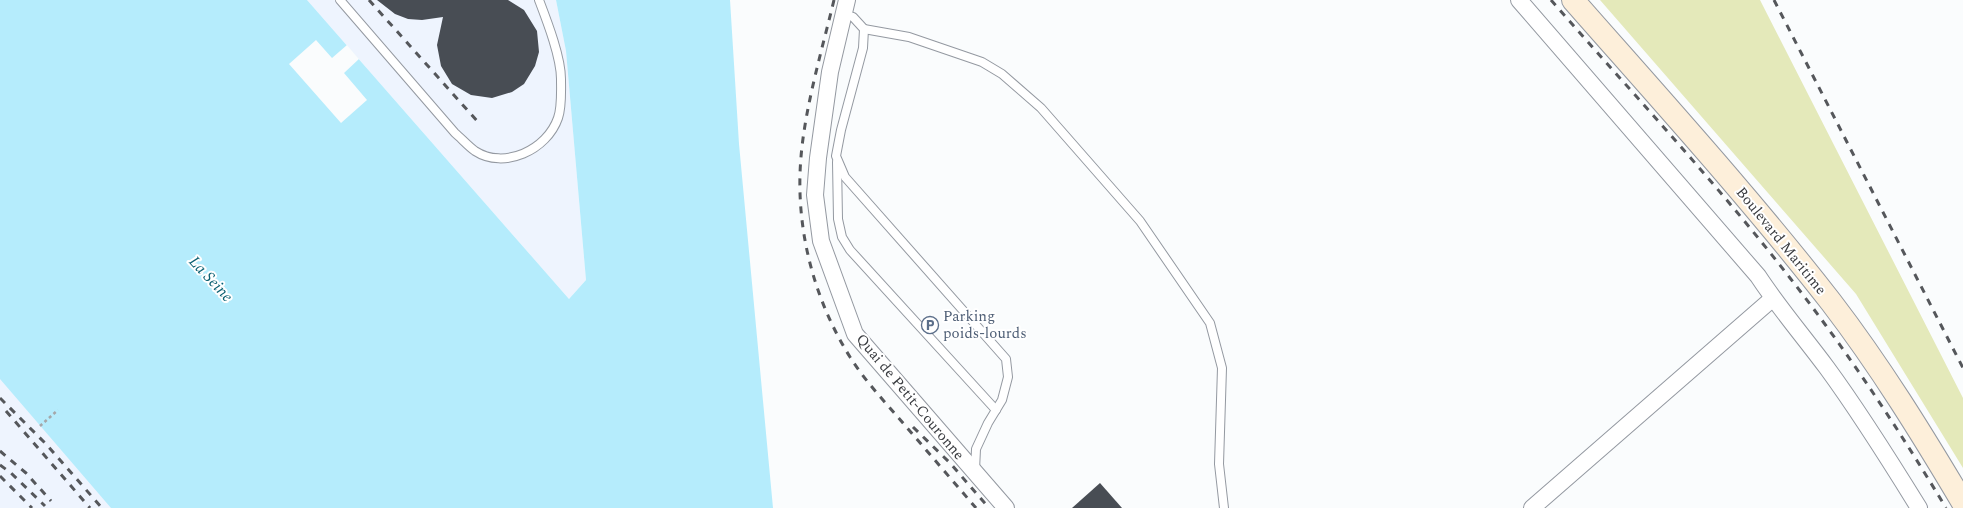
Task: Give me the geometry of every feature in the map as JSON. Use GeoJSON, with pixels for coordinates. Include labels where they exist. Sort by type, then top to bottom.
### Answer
{"type":"FeatureCollection","features":[{"type":"Feature","properties":{"kind":"street","name":"Quai de Petit-Couronne"},"geometry":{"type":"LineString","coordinates":[[857,0],[848,11],[830,72],[818,158],[816,195],[821,242],[855,334],[1006,508]]}},
{"type":"Feature","properties":{"kind":"street"},"geometry":{"type":"LineString","coordinates":[[1519,0],[1758,276],[1772,299],[1792,321],[1871,431],[1919,508]]}},
{"type":"Feature","properties":{"kind":"street","name":"Boulevard Maritime"},"geometry":{"type":"LineString","coordinates":[[1573,0],[1756,209],[1831,303],[1880,370],[1963,503]]}},
{"type":"Feature","properties":{"kind":"street"},"geometry":{"type":"LineString","coordinates":[[1532,508],[1772,299]]}},
{"type":"Feature","properties":{"kind":"lane"},"geometry":{"type":"LineString","coordinates":[[340,0],[455,133],[476,151],[494,158],[509,159],[536,147],[553,128],[558,118],[561,77],[546,20],[539,0]]}},
{"type":"Feature","properties":{"kind":"lane"},"geometry":{"type":"LineString","coordinates":[[848,11],[864,29],[909,38],[982,62],[1002,74],[1041,108],[1140,220],[1210,322],[1222,368],[1219,464],[1224,508]]}},
{"type":"Feature","properties":{"kind":"lane"},"geometry":{"type":"LineString","coordinates":[[864,29],[863,48],[841,130],[836,156],[838,219],[842,237],[850,250],[996,410]]}},
{"type":"Feature","properties":{"kind":"lane"},"geometry":{"type":"LineString","coordinates":[[836,156],[845,178],[1006,359],[1008,377],[1002,400],[976,449],[975,474]]}},
{"type":"Feature","properties":{"kind":"path"},"geometry":{"type":"LineString","coordinates":[[40,426],[58,410]]}},
{"type":"Feature","properties":{"kind":"shaded area"},"geometry":{"type":"Polygon","coordinates":[[[307,0],[556,0],[566,51],[586,280],[569,299],[307,0]]]}},
{"type":"Feature","properties":{"kind":"shaded area"},"geometry":{"type":"Polygon","coordinates":[[[0,295],[230,508],[0,508],[0,295]]]}},
{"type":"Feature","properties":{"kind":"green space"},"geometry":{"type":"Polygon","coordinates":[[[1600,0],[1760,0],[1963,398],[1963,468],[1856,294],[1600,0]]]}},
{"type":"Feature","properties":{"kind":"water","name":"La Seine"},"geometry":{"type":"Polygon","coordinates":[[[0,0],[307,0],[569,299],[586,280],[566,51],[556,0],[730,0],[739,144],[773,508],[111,508],[0,379],[0,0]]]}},
{"type":"Feature","properties":{"kind":"pier"},"geometry":{"type":"Polygon","coordinates":[[[316,40],[332,58],[347,45],[359,59],[344,73],[367,100],[341,123],[289,64],[316,40]]]}},
{"type":"Feature","properties":{"kind":"building"},"geometry":{"type":"Polygon","coordinates":[[[377,0],[508,0],[524,10],[537,31],[539,52],[535,66],[524,84],[512,92],[492,98],[471,95],[452,84],[441,66],[437,45],[443,17],[422,20],[408,19],[395,14],[377,0]]]}},
{"type":"Feature","properties":{"kind":"building"},"geometry":{"type":"Polygon","coordinates":[[[1100,483],[1122,508],[1072,508],[1100,483]]]}},
{"type":"Feature","properties":{"kind":"railway"},"geometry":{"type":"LineString","coordinates":[[369,0],[478,122]]}},
{"type":"Feature","properties":{"kind":"railway"},"geometry":{"type":"LineString","coordinates":[[834,0],[819,58],[806,118],[801,157],[801,209],[809,261],[826,311],[837,334],[856,366],[875,391],[976,508]]}},
{"type":"Feature","properties":{"kind":"railway"},"geometry":{"type":"LineString","coordinates":[[1551,0],[1703,172],[1790,278],[1832,333],[1871,390],[1946,508]]}},
{"type":"Feature","properties":{"kind":"railway"},"geometry":{"type":"LineString","coordinates":[[1774,0],[1963,368]]}},
{"type":"Feature","properties":{"kind":"railway"},"geometry":{"type":"LineString","coordinates":[[0,398],[46,444],[102,508]]}},
{"type":"Feature","properties":{"kind":"railway"},"geometry":{"type":"LineString","coordinates":[[6,411],[90,508]]}},
{"type":"Feature","properties":{"kind":"railway"},"geometry":{"type":"LineString","coordinates":[[913,427],[950,463],[989,508]]}},
{"type":"Feature","properties":{"kind":"railway"},"geometry":{"type":"LineString","coordinates":[[0,451],[26,473],[51,501]]}},
{"type":"Feature","properties":{"kind":"railway"},"geometry":{"type":"LineString","coordinates":[[0,465],[11,473],[45,506]]}},
{"type":"Feature","properties":{"kind":"railway"},"geometry":{"type":"LineString","coordinates":[[0,476],[32,508]]}},
{"type":"Feature","properties":{"kind":"place","name":"Parking poids-lourds"},"geometry":{"type":"Point","coordinates":[930,325]}}]}
